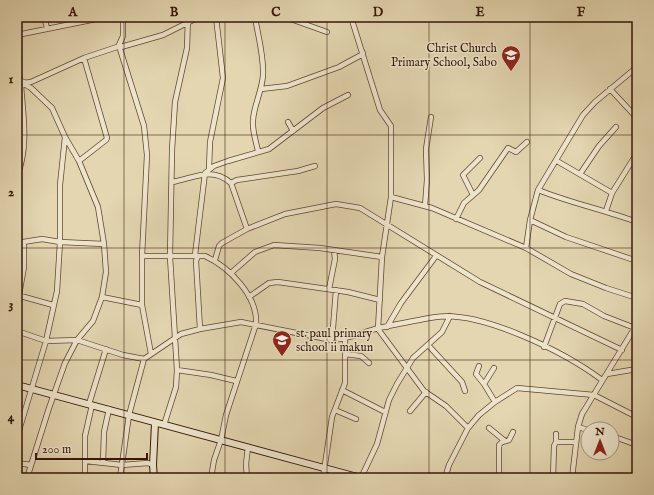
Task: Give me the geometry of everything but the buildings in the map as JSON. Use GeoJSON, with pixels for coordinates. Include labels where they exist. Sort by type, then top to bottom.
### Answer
{"type":"FeatureCollection","features":[{"type":"Feature","properties":{"kind":"main road"},"geometry":{"type":"LineString","coordinates":[[17,385],[248,447],[345,476],[361,478]]}},
{"type":"Feature","properties":{"kind":"main road"},"geometry":{"type":"LineString","coordinates":[[154,478],[153,465],[155,423]]}},
{"type":"Feature","properties":{"kind":"street"},"geometry":{"type":"LineString","coordinates":[[44,17],[47,28]]}},
{"type":"Feature","properties":{"kind":"street"},"geometry":{"type":"LineString","coordinates":[[17,35],[79,19],[106,17]]}},
{"type":"Feature","properties":{"kind":"street"},"geometry":{"type":"LineString","coordinates":[[123,17],[123,36],[119,47],[143,120],[147,148],[142,256],[142,305],[151,354]]}},
{"type":"Feature","properties":{"kind":"street"},"geometry":{"type":"LineString","coordinates":[[21,84],[31,82],[84,58],[163,35],[187,19],[199,17]]}},
{"type":"Feature","properties":{"kind":"street"},"geometry":{"type":"LineString","coordinates":[[209,169],[210,142],[223,78],[216,17]]}},
{"type":"Feature","properties":{"kind":"street"},"geometry":{"type":"LineString","coordinates":[[255,17],[262,59],[261,89],[253,120],[253,128],[258,151]]}},
{"type":"Feature","properties":{"kind":"street"},"geometry":{"type":"LineString","coordinates":[[285,17],[327,32]]}},
{"type":"Feature","properties":{"kind":"street"},"geometry":{"type":"LineString","coordinates":[[351,17],[380,110],[390,126],[391,197],[382,257],[378,328],[406,369],[426,392],[446,406],[468,428]]}},
{"type":"Feature","properties":{"kind":"street"},"geometry":{"type":"LineString","coordinates":[[164,425],[176,387],[177,370],[170,257],[172,182],[175,102],[187,48],[187,19]]}},
{"type":"Feature","properties":{"kind":"street"},"geometry":{"type":"LineString","coordinates":[[261,89],[287,86],[339,67],[363,54]]}},
{"type":"Feature","properties":{"kind":"street"},"geometry":{"type":"LineString","coordinates":[[79,161],[106,140],[84,58]]}},
{"type":"Feature","properties":{"kind":"street"},"geometry":{"type":"LineString","coordinates":[[526,248],[530,220],[538,190],[584,115],[610,89],[637,67]]}},
{"type":"Feature","properties":{"kind":"street"},"geometry":{"type":"LineString","coordinates":[[17,72],[21,84],[25,136],[24,152],[17,176]]}},
{"type":"Feature","properties":{"kind":"street"},"geometry":{"type":"LineString","coordinates":[[17,94],[21,84]]}},
{"type":"Feature","properties":{"kind":"street"},"geometry":{"type":"LineString","coordinates":[[21,84],[31,88],[52,108],[65,137],[79,161],[98,207],[104,244],[106,272],[102,297],[93,321],[77,340],[65,363],[27,478]]}},
{"type":"Feature","properties":{"kind":"street"},"geometry":{"type":"LineString","coordinates":[[610,89],[637,118]]}},
{"type":"Feature","properties":{"kind":"street"},"geometry":{"type":"LineString","coordinates":[[172,182],[205,173],[209,169],[228,160],[269,148],[323,108],[348,95]]}},
{"type":"Feature","properties":{"kind":"street"},"geometry":{"type":"LineString","coordinates":[[425,206],[427,180],[426,148],[431,117]]}},
{"type":"Feature","properties":{"kind":"street"},"geometry":{"type":"LineString","coordinates":[[288,122],[293,131]]}},
{"type":"Feature","properties":{"kind":"street"},"geometry":{"type":"LineString","coordinates":[[580,174],[599,146],[616,127]]}},
{"type":"Feature","properties":{"kind":"street"},"geometry":{"type":"LineString","coordinates":[[17,437],[33,389],[46,341],[56,291],[60,242],[60,185],[65,137]]}},
{"type":"Feature","properties":{"kind":"street"},"geometry":{"type":"LineString","coordinates":[[456,219],[464,202],[479,190],[508,148],[516,152],[527,142]]}},
{"type":"Feature","properties":{"kind":"street"},"geometry":{"type":"LineString","coordinates":[[606,211],[612,193],[637,153]]}},
{"type":"Feature","properties":{"kind":"street"},"geometry":{"type":"LineString","coordinates":[[473,195],[463,175],[480,158]]}},
{"type":"Feature","properties":{"kind":"street"},"geometry":{"type":"LineString","coordinates":[[557,161],[612,193]]}},
{"type":"Feature","properties":{"kind":"street"},"geometry":{"type":"LineString","coordinates":[[231,183],[237,180],[298,171],[314,166]]}},
{"type":"Feature","properties":{"kind":"street"},"geometry":{"type":"LineString","coordinates":[[205,173],[227,179],[231,183],[247,229]]}},
{"type":"Feature","properties":{"kind":"street"},"geometry":{"type":"LineString","coordinates":[[200,329],[196,256],[205,173]]}},
{"type":"Feature","properties":{"kind":"street"},"geometry":{"type":"LineString","coordinates":[[538,190],[568,202],[606,211],[637,222]]}},
{"type":"Feature","properties":{"kind":"street"},"geometry":{"type":"LineString","coordinates":[[391,197],[425,206],[526,248],[571,274],[637,298]]}},
{"type":"Feature","properties":{"kind":"street"},"geometry":{"type":"LineString","coordinates":[[215,260],[219,246],[222,243],[247,229],[285,214],[336,204],[360,208],[480,282],[622,350]]}},
{"type":"Feature","properties":{"kind":"street"},"geometry":{"type":"LineString","coordinates":[[530,220],[566,237],[637,261]]}},
{"type":"Feature","properties":{"kind":"street"},"geometry":{"type":"LineString","coordinates":[[17,243],[42,239],[60,242],[104,244]]}},
{"type":"Feature","properties":{"kind":"street"},"geometry":{"type":"LineString","coordinates":[[24,243],[24,267],[18,295],[53,304]]}},
{"type":"Feature","properties":{"kind":"street"},"geometry":{"type":"LineString","coordinates":[[231,272],[255,252],[267,246],[285,245],[382,257]]}},
{"type":"Feature","properties":{"kind":"street"},"geometry":{"type":"LineString","coordinates":[[329,289],[335,259],[334,250]]}},
{"type":"Feature","properties":{"kind":"street"},"geometry":{"type":"LineString","coordinates":[[142,256],[205,256],[215,260],[231,272],[249,297],[256,317],[256,324],[226,415],[221,440],[214,460],[211,478]]}},
{"type":"Feature","properties":{"kind":"street"},"geometry":{"type":"LineString","coordinates":[[387,327],[401,303],[436,256]]}},
{"type":"Feature","properties":{"kind":"street"},"geometry":{"type":"LineString","coordinates":[[249,297],[273,282],[336,290],[380,300]]}},
{"type":"Feature","properties":{"kind":"street"},"geometry":{"type":"LineString","coordinates":[[332,340],[336,290]]}},
{"type":"Feature","properties":{"kind":"street"},"geometry":{"type":"LineString","coordinates":[[102,297],[142,305]]}},
{"type":"Feature","properties":{"kind":"street"},"geometry":{"type":"LineString","coordinates":[[544,347],[560,304],[565,301],[584,304],[604,316],[636,326],[582,414],[578,427],[572,478]]}},
{"type":"Feature","properties":{"kind":"street"},"geometry":{"type":"LineString","coordinates":[[120,478],[128,415],[144,359],[181,334],[200,329],[242,322],[332,340],[345,339],[378,328],[438,316],[450,316],[484,322],[544,347],[584,367],[602,380]]}},
{"type":"Feature","properties":{"kind":"street"},"geometry":{"type":"LineString","coordinates":[[361,478],[376,444],[389,400],[406,369],[413,358],[442,332],[450,316]]}},
{"type":"Feature","properties":{"kind":"street"},"geometry":{"type":"LineString","coordinates":[[17,331],[46,341],[77,340],[123,355],[144,359]]}},
{"type":"Feature","properties":{"kind":"street"},"geometry":{"type":"LineString","coordinates":[[323,478],[335,410],[346,373],[345,339]]}},
{"type":"Feature","properties":{"kind":"street"},"geometry":{"type":"LineString","coordinates":[[428,345],[462,382],[465,391]]}},
{"type":"Feature","properties":{"kind":"street"},"geometry":{"type":"LineString","coordinates":[[85,478],[85,436],[91,405],[106,349]]}},
{"type":"Feature","properties":{"kind":"street"},"geometry":{"type":"LineString","coordinates":[[345,354],[361,356],[369,363]]}},
{"type":"Feature","properties":{"kind":"street"},"geometry":{"type":"LineString","coordinates":[[479,366],[477,376],[484,384],[495,402]]}},
{"type":"Feature","properties":{"kind":"street"},"geometry":{"type":"LineString","coordinates":[[484,384],[494,368]]}},
{"type":"Feature","properties":{"kind":"street"},"geometry":{"type":"LineString","coordinates":[[607,374],[637,369]]}},
{"type":"Feature","properties":{"kind":"street"},"geometry":{"type":"LineString","coordinates":[[177,370],[211,375],[236,381]]}},
{"type":"Feature","properties":{"kind":"street"},"geometry":{"type":"LineString","coordinates":[[445,478],[449,465],[468,428],[479,415],[512,390],[523,387],[594,395],[637,417]]}},
{"type":"Feature","properties":{"kind":"street"},"geometry":{"type":"LineString","coordinates":[[342,390],[385,412]]}},
{"type":"Feature","properties":{"kind":"street"},"geometry":{"type":"LineString","coordinates":[[410,411],[426,392]]}},
{"type":"Feature","properties":{"kind":"street"},"geometry":{"type":"LineString","coordinates":[[103,463],[104,432],[109,410]]}},
{"type":"Feature","properties":{"kind":"street"},"geometry":{"type":"LineString","coordinates":[[335,410],[356,420]]}},
{"type":"Feature","properties":{"kind":"street"},"geometry":{"type":"LineString","coordinates":[[489,428],[505,441]]}},
{"type":"Feature","properties":{"kind":"street"},"geometry":{"type":"LineString","coordinates":[[499,478],[499,445],[509,440],[513,432]]}},
{"type":"Feature","properties":{"kind":"street"},"geometry":{"type":"LineString","coordinates":[[553,478],[556,434]]}},
{"type":"Feature","properties":{"kind":"street"},"geometry":{"type":"LineString","coordinates":[[620,439],[637,445]]}},
{"type":"Feature","properties":{"kind":"street"},"geometry":{"type":"LineString","coordinates":[[556,442],[576,442]]}},
{"type":"Feature","properties":{"kind":"street"},"geometry":{"type":"LineString","coordinates":[[247,478],[246,464],[248,447]]}},
{"type":"Feature","properties":{"kind":"street"},"geometry":{"type":"LineString","coordinates":[[86,461],[122,465],[148,463],[153,465]]}},
{"type":"Feature","properties":{"kind":"street"},"geometry":{"type":"LineString","coordinates":[[17,463],[31,465]]}},
{"type":"Feature","properties":{"kind":"place","name":"Christ Church Primary School, Sabo"},"geometry":{"type":"Point","coordinates":[511,72]}},
{"type":"Feature","properties":{"kind":"place","name":"st. paul primary school ii makun"},"geometry":{"type":"Point","coordinates":[282,357]}}]}
